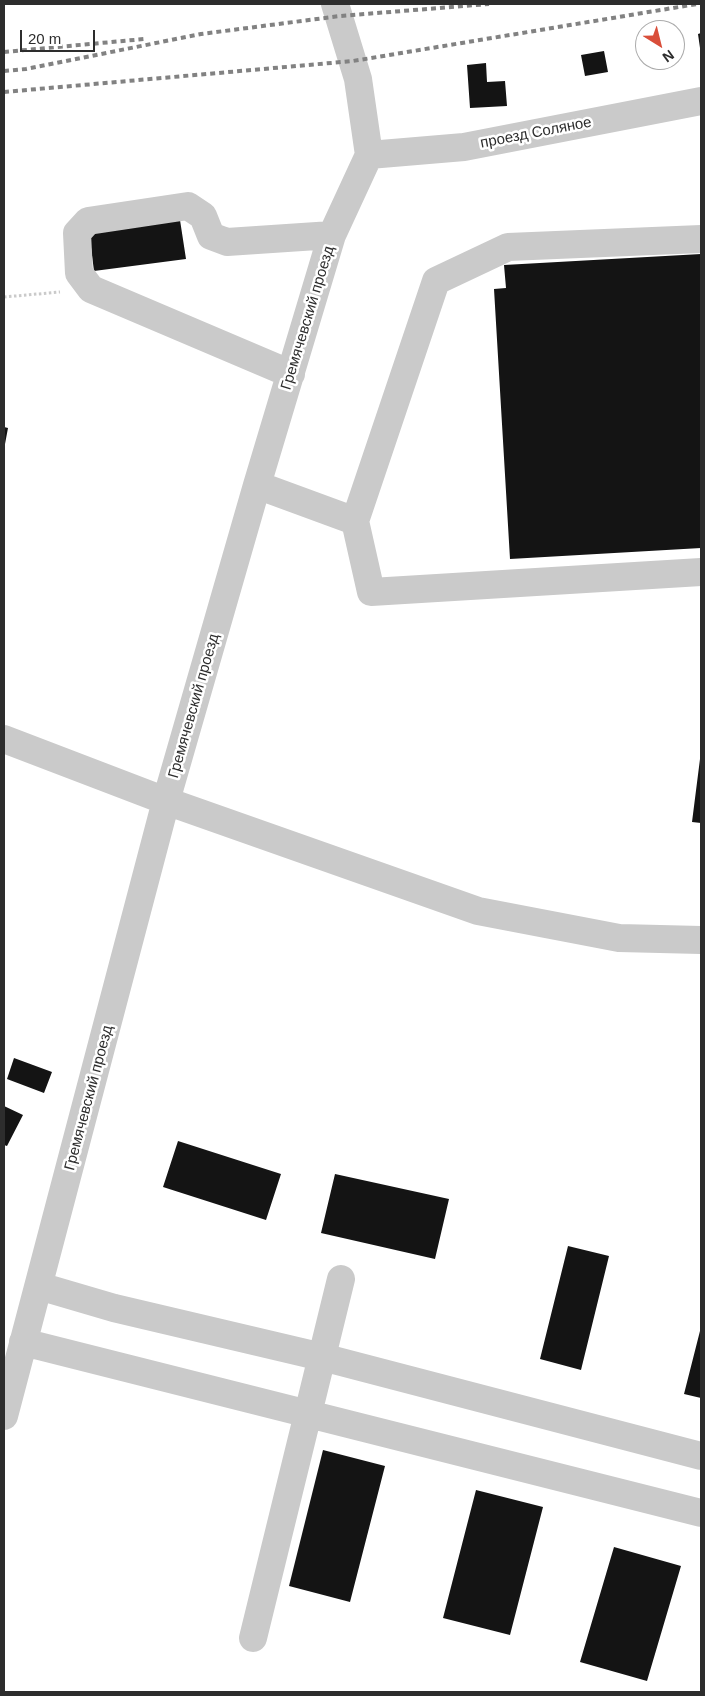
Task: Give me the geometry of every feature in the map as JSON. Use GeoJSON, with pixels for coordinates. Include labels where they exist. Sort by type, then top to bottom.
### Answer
{"type":"FeatureCollection","features":[{"type":"Feature","properties":{"kind":"street"},"geometry":{"type":"LineString","coordinates":[[335,4],[358,80],[369,155]]}},
{"type":"Feature","properties":{"kind":"street","name":"проезд Соляное"},"geometry":{"type":"LineString","coordinates":[[369,155],[464,147],[701,101]]}},
{"type":"Feature","properties":{"kind":"street","name":"Гремячевский проезд"},"geometry":{"type":"LineString","coordinates":[[4,1416],[166,801],[257,485],[332,235],[369,155]]}},
{"type":"Feature","properties":{"kind":"street"},"geometry":{"type":"LineString","coordinates":[[291,374],[91,289],[80,273],[77,234],[88,221],[188,206],[203,216],[212,236],[227,242],[332,235]]}},
{"type":"Feature","properties":{"kind":"street"},"geometry":{"type":"LineString","coordinates":[[701,239],[508,247],[436,281],[355,521],[371,592],[701,572]]}},
{"type":"Feature","properties":{"kind":"street"},"geometry":{"type":"LineString","coordinates":[[257,485],[355,521]]}},
{"type":"Feature","properties":{"kind":"street"},"geometry":{"type":"LineString","coordinates":[[6,745],[478,911],[619,938],[701,940]]}},
{"type":"Feature","properties":{"kind":"street"},"geometry":{"type":"LineString","coordinates":[[253,1638],[341,1279]]}},
{"type":"Feature","properties":{"kind":"street"},"geometry":{"type":"LineString","coordinates":[[39,1286],[114,1308],[322,1357],[701,1456]]}},
{"type":"Feature","properties":{"kind":"street"},"geometry":{"type":"LineString","coordinates":[[23,1342],[701,1513]]}},
{"type":"Feature","properties":{"kind":"path"},"geometry":{"type":"LineString","coordinates":[[4,297],[91,289]]}},
{"type":"Feature","properties":{"kind":"building"},"geometry":{"type":"Polygon","coordinates":[[[701,33],[701,48],[700,48],[698,34],[701,33]]]}},
{"type":"Feature","properties":{"kind":"building"},"geometry":{"type":"Polygon","coordinates":[[[604,51],[608,72],[585,76],[581,55],[604,51]]]}},
{"type":"Feature","properties":{"kind":"building"},"geometry":{"type":"Polygon","coordinates":[[[486,63],[487,82],[505,81],[507,106],[470,108],[467,65],[486,63]]]}},
{"type":"Feature","properties":{"kind":"building"},"geometry":{"type":"Polygon","coordinates":[[[180,220],[186,259],[94,271],[89,232],[180,220]]]}},
{"type":"Feature","properties":{"kind":"building"},"geometry":{"type":"Polygon","coordinates":[[[701,254],[701,548],[510,559],[494,289],[506,288],[504,265],[701,254]]]}},
{"type":"Feature","properties":{"kind":"building"},"geometry":{"type":"Polygon","coordinates":[[[4,427],[8,428],[5,444],[4,444],[4,427]]]}},
{"type":"Feature","properties":{"kind":"building"},"geometry":{"type":"Polygon","coordinates":[[[701,759],[701,823],[692,822],[701,759]]]}},
{"type":"Feature","properties":{"kind":"building"},"geometry":{"type":"Polygon","coordinates":[[[14,1058],[52,1072],[44,1093],[7,1079],[14,1058]]]}},
{"type":"Feature","properties":{"kind":"building"},"geometry":{"type":"Polygon","coordinates":[[[4,1106],[23,1115],[7,1146],[4,1145],[4,1106]]]}},
{"type":"Feature","properties":{"kind":"building"},"geometry":{"type":"Polygon","coordinates":[[[178,1141],[281,1174],[266,1220],[163,1187],[178,1141]]]}},
{"type":"Feature","properties":{"kind":"building"},"geometry":{"type":"Polygon","coordinates":[[[335,1174],[449,1199],[435,1259],[321,1233],[335,1174]]]}},
{"type":"Feature","properties":{"kind":"building"},"geometry":{"type":"Polygon","coordinates":[[[568,1246],[609,1256],[581,1370],[540,1359],[568,1246]]]}},
{"type":"Feature","properties":{"kind":"building"},"geometry":{"type":"Polygon","coordinates":[[[701,1327],[701,1398],[684,1394],[701,1327]]]}},
{"type":"Feature","properties":{"kind":"building"},"geometry":{"type":"Polygon","coordinates":[[[323,1450],[385,1466],[350,1602],[289,1586],[323,1450]]]}},
{"type":"Feature","properties":{"kind":"building"},"geometry":{"type":"Polygon","coordinates":[[[476,1490],[543,1507],[510,1635],[443,1618],[476,1490]]]}},
{"type":"Feature","properties":{"kind":"building"},"geometry":{"type":"Polygon","coordinates":[[[614,1547],[681,1566],[647,1681],[580,1662],[614,1547]]]}},
{"type":"Feature","properties":{"kind":"railway"},"geometry":{"type":"LineString","coordinates":[[4,71],[26,69],[201,34],[340,16],[489,4]]}},
{"type":"Feature","properties":{"kind":"railway"},"geometry":{"type":"LineString","coordinates":[[4,92],[353,61],[697,4]]}},
{"type":"Feature","properties":{"kind":"railway"},"geometry":{"type":"LineString","coordinates":[[4,52],[144,39]]}}]}
